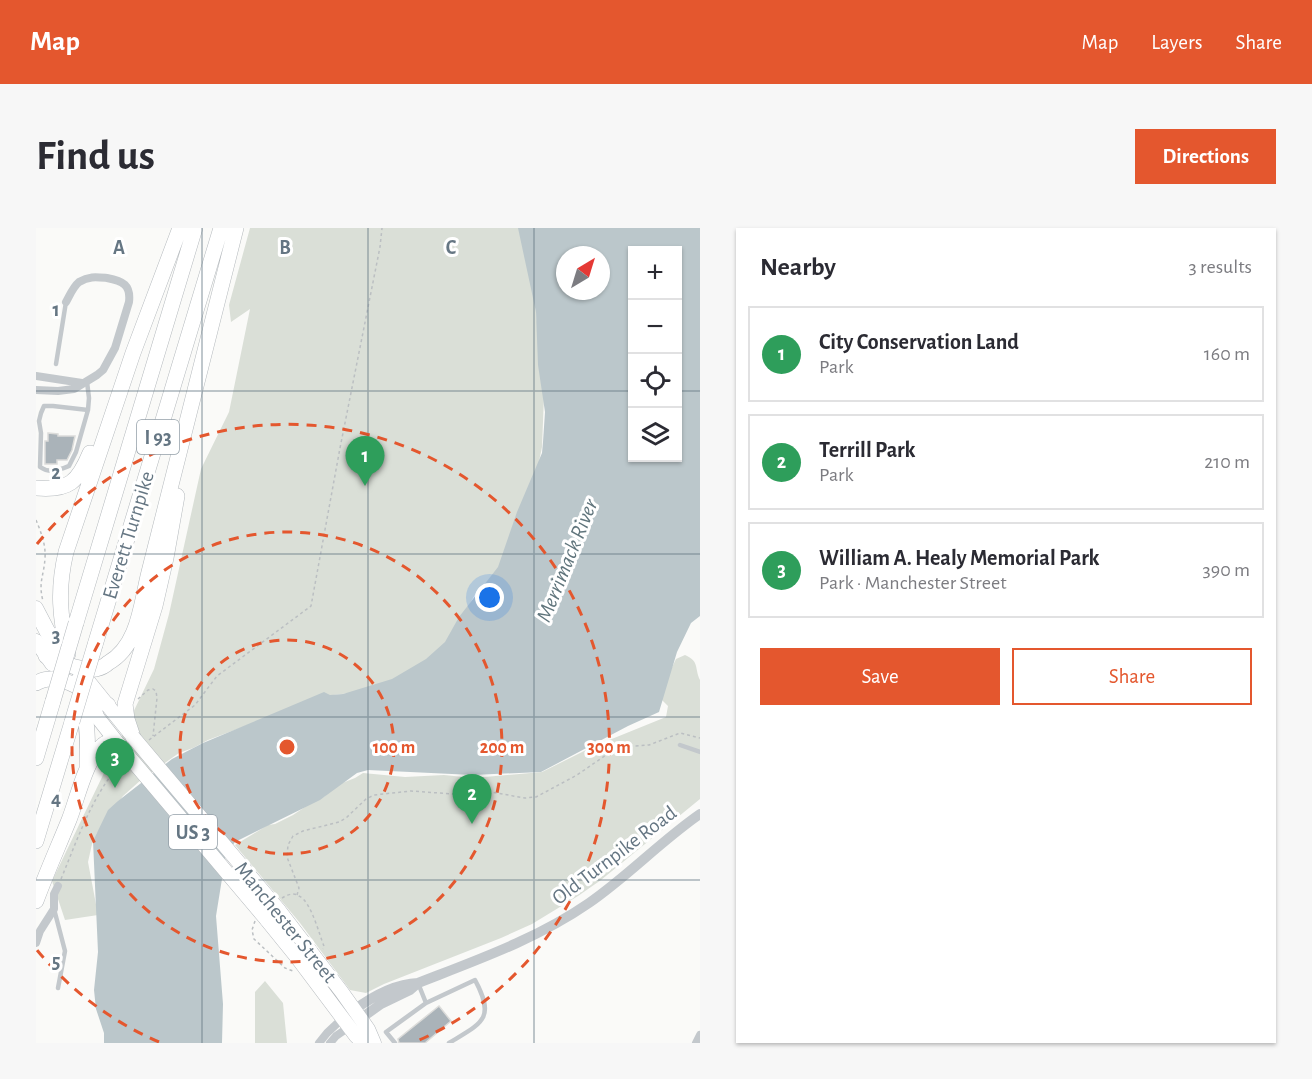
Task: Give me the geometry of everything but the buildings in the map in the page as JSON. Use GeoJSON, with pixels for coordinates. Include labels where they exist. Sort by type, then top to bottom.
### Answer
{"type":"FeatureCollection","features":[{"type":"Feature","properties":{"kind":"highway"},"geometry":{"type":"LineString","coordinates":[[87,769],[85,712],[77,690],[63,633],[60,583],[72,533],[126,374],[180,228]]}},
{"type":"Feature","properties":{"kind":"highway","name":"Everett Turnpike"},"geometry":{"type":"LineString","coordinates":[[36,758],[195,228]]}},
{"type":"Feature","properties":{"kind":"highway","name":"Everett Turnpike"},"geometry":{"type":"LineString","coordinates":[[36,841],[221,228]]}},
{"type":"Feature","properties":{"kind":"highway"},"geometry":{"type":"LineString","coordinates":[[46,656],[98,669],[120,656],[131,640],[137,624],[236,228]]}},
{"type":"Feature","properties":{"kind":"highway"},"geometry":{"type":"LineString","coordinates":[[36,488],[56,489],[78,477],[126,374]]}},
{"type":"Feature","properties":{"kind":"highway"},"geometry":{"type":"LineString","coordinates":[[36,902],[94,755],[103,745],[133,742],[125,704],[155,606],[166,558],[198,375]]}},
{"type":"Feature","properties":{"kind":"highway"},"geometry":{"type":"LineString","coordinates":[[41,611],[71,664]]}},
{"type":"Feature","properties":{"kind":"highway"},"geometry":{"type":"LineString","coordinates":[[36,683],[52,678],[77,690],[102,710]]}},
{"type":"Feature","properties":{"kind":"main road"},"geometry":{"type":"LineString","coordinates":[[36,641],[46,656],[77,690]]}},
{"type":"Feature","properties":{"kind":"main road","name":"Manchester Street"},"geometry":{"type":"LineString","coordinates":[[71,664],[102,710],[133,742],[278,909],[352,1018],[356,1036],[363,1043]]}},
{"type":"Feature","properties":{"kind":"main road","name":"Manchester Street"},"geometry":{"type":"LineString","coordinates":[[133,742],[266,919],[352,1018],[368,1029],[374,1043]]}},
{"type":"Feature","properties":{"kind":"street"},"geometry":{"type":"LineString","coordinates":[[36,390],[74,389],[103,370],[115,348],[130,295],[128,288],[117,280],[92,276],[81,280],[74,286],[66,302]]}},
{"type":"Feature","properties":{"kind":"street"},"geometry":{"type":"LineString","coordinates":[[36,376],[84,382]]}},
{"type":"Feature","properties":{"kind":"street","name":"Old Turnpike Road"},"geometry":{"type":"LineString","coordinates":[[352,1018],[410,990],[418,983],[502,950],[548,928],[617,882],[700,814]]}},
{"type":"Feature","properties":{"kind":"street"},"geometry":{"type":"LineString","coordinates":[[36,943],[40,931],[54,909],[54,894],[58,886]]}},
{"type":"Feature","properties":{"kind":"street"},"geometry":{"type":"LineString","coordinates":[[319,1043],[327,1033],[352,1018]]}},
{"type":"Feature","properties":{"kind":"street"},"geometry":{"type":"LineString","coordinates":[[330,1043],[352,1018]]}},
{"type":"Feature","properties":{"kind":"street"},"geometry":{"type":"LineString","coordinates":[[696,1043],[700,1035]]}},
{"type":"Feature","properties":{"kind":"lane"},"geometry":{"type":"LineString","coordinates":[[56,364],[66,302]]}},
{"type":"Feature","properties":{"kind":"lane"},"geometry":{"type":"LineString","coordinates":[[84,382],[89,398],[88,410],[76,452],[69,466],[57,471],[46,471],[40,467],[41,433],[38,419],[44,406],[53,405],[88,410]]}},
{"type":"Feature","properties":{"kind":"lane"},"geometry":{"type":"LineString","coordinates":[[681,743],[700,752]]}},
{"type":"Feature","properties":{"kind":"lane"},"geometry":{"type":"LineString","coordinates":[[54,909],[65,951],[58,988]]}},
{"type":"Feature","properties":{"kind":"lane"},"geometry":{"type":"LineString","coordinates":[[395,1043],[386,1032],[426,1003],[475,980],[486,1006],[485,1016],[467,1032],[449,1043]]}},
{"type":"Feature","properties":{"kind":"lane"},"geometry":{"type":"LineString","coordinates":[[418,983],[426,1003]]}},
{"type":"Feature","properties":{"kind":"path"},"geometry":{"type":"LineString","coordinates":[[133,742],[153,737],[195,705],[217,676],[311,606],[382,228]]}},
{"type":"Feature","properties":{"kind":"path"},"geometry":{"type":"LineString","coordinates":[[36,520],[43,538],[46,556],[40,589],[41,611]]}},
{"type":"Feature","properties":{"kind":"path"},"geometry":{"type":"LineString","coordinates":[[137,699],[148,690],[153,689],[156,692],[153,737]]}},
{"type":"Feature","properties":{"kind":"path"},"geometry":{"type":"LineString","coordinates":[[675,734],[681,743]]}},
{"type":"Feature","properties":{"kind":"path"},"geometry":{"type":"LineString","coordinates":[[297,895],[298,888],[287,857],[288,845],[293,836],[303,831],[339,822],[374,795],[411,791],[453,794],[485,791],[525,798],[536,796],[577,775],[609,753],[624,747],[649,745],[675,734],[700,738]]}},
{"type":"Feature","properties":{"kind":"path"},"geometry":{"type":"LineString","coordinates":[[58,886],[95,799],[108,778],[121,764]]}},
{"type":"Feature","properties":{"kind":"shaded area"},"geometry":{"type":"Polygon","coordinates":[[[250,228],[522,228],[532,269],[544,396],[542,447],[536,476],[522,526],[488,587],[477,591],[450,639],[415,675],[360,692],[312,699],[179,753],[142,779],[123,796],[97,833],[88,862],[98,915],[65,920],[52,881],[154,669],[169,614],[201,469],[229,412],[250,309],[231,322],[229,305],[250,228]]]}},
{"type":"Feature","properties":{"kind":"shaded area"},"geometry":{"type":"Polygon","coordinates":[[[685,655],[695,663],[700,680],[700,799],[601,880],[532,924],[501,938],[366,993],[350,990],[300,923],[235,845],[268,825],[293,815],[324,797],[337,785],[363,773],[405,777],[444,775],[473,778],[542,772],[592,747],[666,717],[668,706],[659,697],[676,659],[685,655]]]}},
{"type":"Feature","properties":{"kind":"shaded area"},"geometry":{"type":"Polygon","coordinates":[[[265,981],[283,1003],[287,1043],[255,1043],[255,992],[265,981]]]}},
{"type":"Feature","properties":{"kind":"water","name":"Merrimack River"},"geometry":{"type":"Polygon","coordinates":[[[518,228],[700,228],[700,616],[691,623],[677,652],[659,712],[541,772],[473,775],[368,770],[357,773],[320,800],[235,842],[226,854],[216,916],[223,1004],[222,1043],[104,1043],[104,1033],[96,1009],[94,990],[98,952],[93,841],[108,810],[172,759],[203,743],[324,692],[330,695],[343,694],[392,679],[426,659],[445,642],[459,617],[498,567],[517,512],[542,453],[545,412],[538,365],[536,312],[518,228]]]}},
{"type":"Feature","properties":{"kind":"place","name":"City Conservation Land"},"geometry":{"type":"Point","coordinates":[365,486]}},
{"type":"Feature","properties":{"kind":"place","name":"William A. Healy Memorial Park"},"geometry":{"type":"Point","coordinates":[115,788]}},
{"type":"Feature","properties":{"kind":"place","name":"Terrill Park"},"geometry":{"type":"Point","coordinates":[472,824]}}]}
